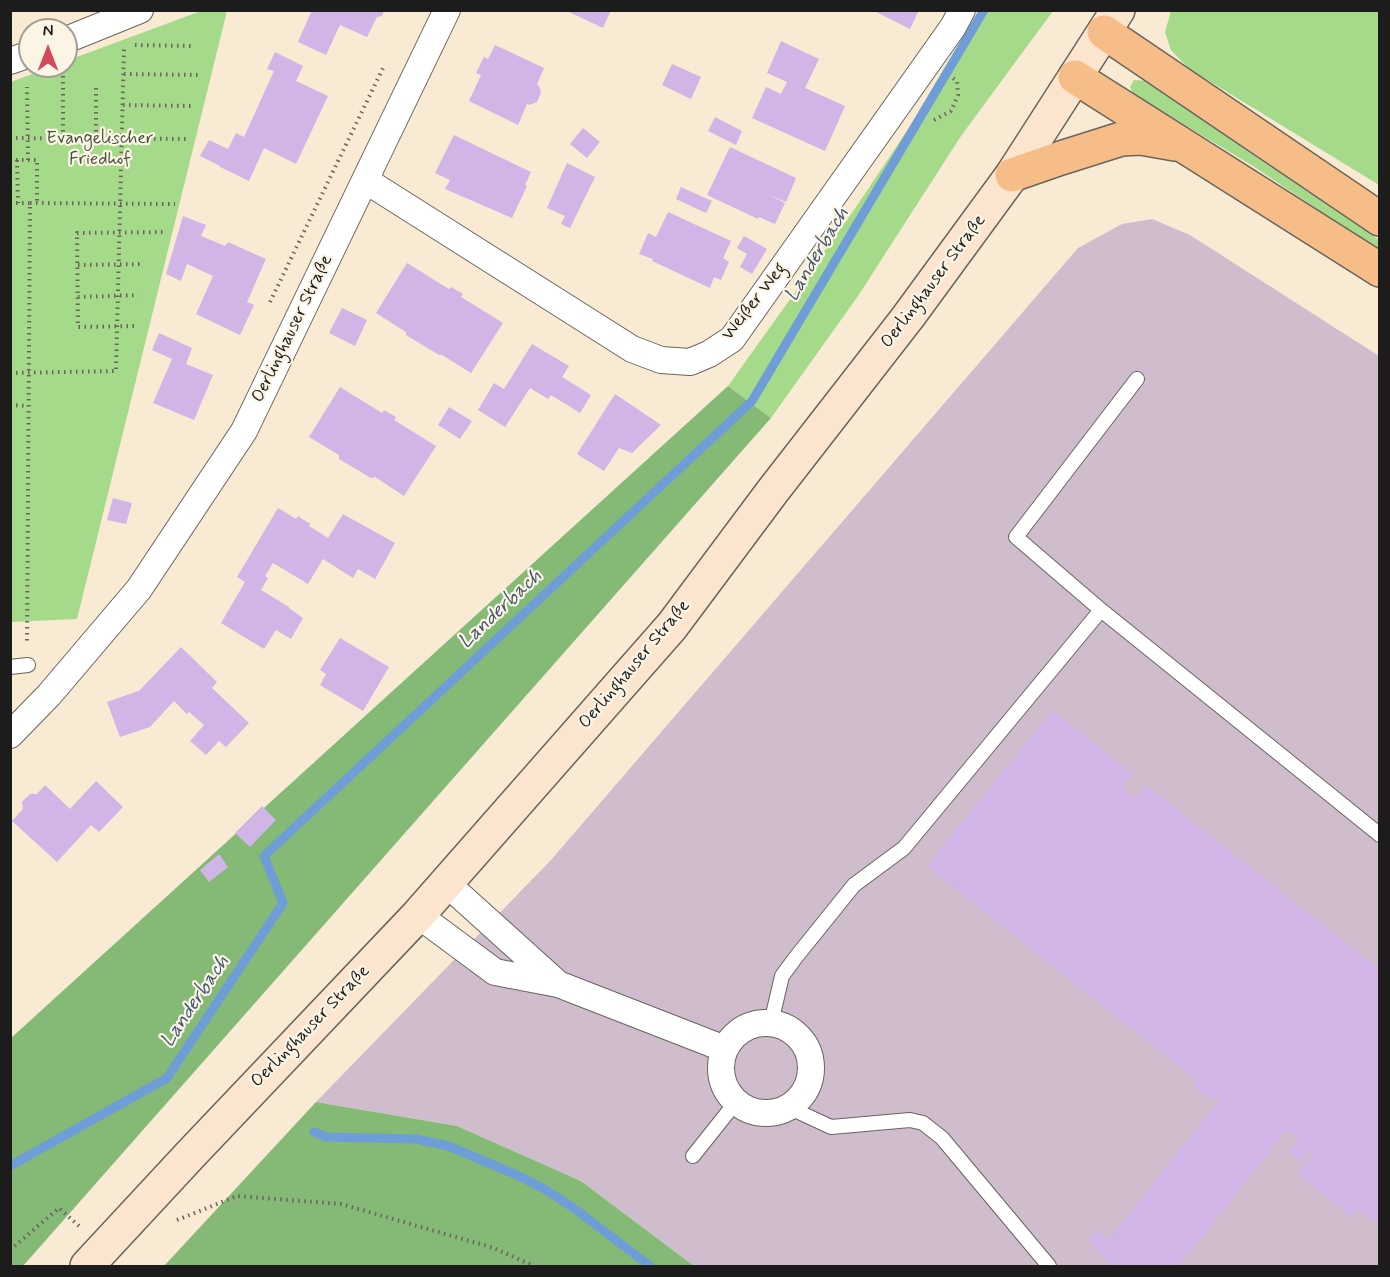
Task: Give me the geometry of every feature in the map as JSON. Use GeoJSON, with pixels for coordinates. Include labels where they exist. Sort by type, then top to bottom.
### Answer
{"type":"FeatureCollection","features":[{"type":"Feature","properties":{"kind":"highway"},"geometry":{"type":"LineString","coordinates":[[1111,21],[1380,219]]}},
{"type":"Feature","properties":{"kind":"highway"},"geometry":{"type":"LineString","coordinates":[[1076,77],[1380,270]]}},
{"type":"Feature","properties":{"kind":"highway"},"geometry":{"type":"LineString","coordinates":[[1012,175],[1121,139],[1141,138],[1184,146]]}},
{"type":"Feature","properties":{"kind":"main road","name":"Oerlinghauser Straße"},"geometry":{"type":"LineString","coordinates":[[95,1257],[418,915],[672,626],[772,492],[901,327],[1012,175],[1111,21]]}},
{"type":"Feature","properties":{"kind":"street"},"geometry":{"type":"LineString","coordinates":[[78,35],[141,10]]}},
{"type":"Feature","properties":{"kind":"street","name":"Oerlinghauser Straße"},"geometry":{"type":"LineString","coordinates":[[10,735],[48,695],[139,590],[244,431],[447,10]]}},
{"type":"Feature","properties":{"kind":"street","name":"Weißer Weg"},"geometry":{"type":"LineString","coordinates":[[365,180],[632,349],[661,360],[690,362],[709,354],[732,339],[953,27],[962,10]]}},
{"type":"Feature","properties":{"kind":"street"},"geometry":{"type":"LineString","coordinates":[[446,883],[558,984]]}},
{"type":"Feature","properties":{"kind":"street"},"geometry":{"type":"LineString","coordinates":[[418,915],[495,972],[558,984],[725,1050]]}},
{"type":"Feature","properties":{"kind":"street"},"geometry":{"type":"LineString","coordinates":[[771,1023],[785,1027],[805,1046],[810,1059],[811,1073],[807,1086],[799,1098],[788,1107],[775,1112],[761,1113],[747,1109],[727,1091],[722,1078],[721,1064],[725,1050],[743,1029],[757,1024],[771,1023]]}},
{"type":"Feature","properties":{"kind":"lane"},"geometry":{"type":"LineString","coordinates":[[1137,379],[1016,537],[1101,609],[1380,835]]}},
{"type":"Feature","properties":{"kind":"lane"},"geometry":{"type":"LineString","coordinates":[[771,1023],[782,976],[803,948],[854,885],[904,848],[1101,609]]}},
{"type":"Feature","properties":{"kind":"lane"},"geometry":{"type":"LineString","coordinates":[[10,667],[28,665]]}},
{"type":"Feature","properties":{"kind":"lane"},"geometry":{"type":"LineString","coordinates":[[693,1156],[736,1101]]}},
{"type":"Feature","properties":{"kind":"lane"},"geometry":{"type":"LineString","coordinates":[[788,1107],[831,1127],[910,1120],[923,1123],[942,1138],[1048,1266]]}},
{"type":"Feature","properties":{"kind":"path"},"geometry":{"type":"LineString","coordinates":[[10,373],[116,371],[124,45],[194,46]]}},
{"type":"Feature","properties":{"kind":"path"},"geometry":{"type":"LineString","coordinates":[[266,311],[385,64]]}},
{"type":"Feature","properties":{"kind":"path"},"geometry":{"type":"LineString","coordinates":[[124,74],[200,75]]}},
{"type":"Feature","properties":{"kind":"path"},"geometry":{"type":"LineString","coordinates":[[934,120],[951,111],[958,95],[957,81],[950,76]]}},
{"type":"Feature","properties":{"kind":"path"},"geometry":{"type":"LineString","coordinates":[[27,78],[28,160]]}},
{"type":"Feature","properties":{"kind":"path"},"geometry":{"type":"LineString","coordinates":[[63,78],[63,139]]}},
{"type":"Feature","properties":{"kind":"path"},"geometry":{"type":"LineString","coordinates":[[96,88],[96,139]]}},
{"type":"Feature","properties":{"kind":"path"},"geometry":{"type":"LineString","coordinates":[[123,105],[193,106]]}},
{"type":"Feature","properties":{"kind":"path"},"geometry":{"type":"LineString","coordinates":[[10,138],[190,139]]}},
{"type":"Feature","properties":{"kind":"path"},"geometry":{"type":"LineString","coordinates":[[10,160],[37,160],[37,203]]}},
{"type":"Feature","properties":{"kind":"path"},"geometry":{"type":"LineString","coordinates":[[17,160],[18,203]]}},
{"type":"Feature","properties":{"kind":"path"},"geometry":{"type":"LineString","coordinates":[[10,202],[175,204]]}},
{"type":"Feature","properties":{"kind":"path"},"geometry":{"type":"LineString","coordinates":[[27,620],[30,203]]}},
{"type":"Feature","properties":{"kind":"path"},"geometry":{"type":"LineString","coordinates":[[134,326],[78,327],[77,233],[163,232]]}},
{"type":"Feature","properties":{"kind":"path"},"geometry":{"type":"LineString","coordinates":[[78,265],[144,264]]}},
{"type":"Feature","properties":{"kind":"path"},"geometry":{"type":"LineString","coordinates":[[78,297],[138,295]]}},
{"type":"Feature","properties":{"kind":"path"},"geometry":{"type":"LineString","coordinates":[[10,405],[28,406]]}},
{"type":"Feature","properties":{"kind":"path"},"geometry":{"type":"LineString","coordinates":[[171,1222],[237,1196],[341,1204],[494,1248],[534,1266]]}},
{"type":"Feature","properties":{"kind":"path"},"geometry":{"type":"LineString","coordinates":[[10,1250],[58,1208],[95,1257]]}},
{"type":"Feature","properties":{"kind":"shaded area"},"geometry":{"type":"Polygon","coordinates":[[[1152,219],[1190,235],[1379,356],[1379,1266],[694,1266],[581,1181],[457,1126],[316,1102],[551,860],[1078,248],[1122,224],[1152,219]]]}},
{"type":"Feature","properties":{"kind":"green space","name":"Evangelischer Friedhof"},"geometry":{"type":"Polygon","coordinates":[[[201,11],[227,11],[77,619],[11,622],[11,82],[22,78],[78,78],[78,57],[201,11]]]}},
{"type":"Feature","properties":{"kind":"green space"},"geometry":{"type":"Polygon","coordinates":[[[987,11],[1053,11],[961,136],[858,296],[771,418],[728,386],[856,207],[987,11]]]}},
{"type":"Feature","properties":{"kind":"green space"},"geometry":{"type":"Polygon","coordinates":[[[1171,11],[1379,11],[1379,185],[1188,68],[1171,50],[1165,32],[1171,11]]]}},
{"type":"Feature","properties":{"kind":"green space"},"geometry":{"type":"Polygon","coordinates":[[[1134,80],[1147,81],[1379,240],[1379,251],[1253,166],[1133,94],[1130,87],[1134,80]]]}},
{"type":"Feature","properties":{"kind":"green space"},"geometry":{"type":"Polygon","coordinates":[[[728,386],[771,418],[23,1266],[11,1266],[11,1038],[728,386]]]}},
{"type":"Feature","properties":{"kind":"green space"},"geometry":{"type":"Polygon","coordinates":[[[316,1102],[457,1126],[581,1181],[694,1266],[164,1266],[316,1102]]]}},
{"type":"Feature","properties":{"kind":"building"},"geometry":{"type":"Polygon","coordinates":[[[312,10],[384,10],[382,16],[377,17],[367,37],[340,25],[326,55],[298,42],[312,10]]]}},
{"type":"Feature","properties":{"kind":"building"},"geometry":{"type":"Polygon","coordinates":[[[565,10],[611,10],[603,28],[565,10]]]}},
{"type":"Feature","properties":{"kind":"building"},"geometry":{"type":"Polygon","coordinates":[[[872,10],[919,10],[910,29],[872,10]]]}},
{"type":"Feature","properties":{"kind":"building"},"geometry":{"type":"Polygon","coordinates":[[[781,41],[819,59],[805,88],[845,106],[825,151],[752,118],[766,87],[781,94],[787,82],[767,73],[781,41]]]}},
{"type":"Feature","properties":{"kind":"building"},"geometry":{"type":"Polygon","coordinates":[[[495,45],[544,68],[537,84],[541,92],[537,102],[527,104],[518,125],[469,101],[481,75],[476,73],[484,57],[488,59],[495,45]]]}},
{"type":"Feature","properties":{"kind":"building"},"geometry":{"type":"Polygon","coordinates":[[[275,52],[303,66],[296,81],[328,96],[296,164],[264,148],[249,181],[200,156],[209,140],[228,149],[236,133],[244,137],[274,71],[267,69],[275,52]]]}},
{"type":"Feature","properties":{"kind":"building"},"geometry":{"type":"Polygon","coordinates":[[[672,64],[701,77],[691,99],[662,85],[672,64]]]}},
{"type":"Feature","properties":{"kind":"building"},"geometry":{"type":"Polygon","coordinates":[[[715,117],[742,131],[736,145],[708,131],[715,117]]]}},
{"type":"Feature","properties":{"kind":"building"},"geometry":{"type":"Polygon","coordinates":[[[583,128],[600,142],[587,158],[570,144],[583,128]]]}},
{"type":"Feature","properties":{"kind":"building"},"geometry":{"type":"Polygon","coordinates":[[[454,135],[531,172],[512,218],[445,189],[450,180],[435,173],[454,135]]]}},
{"type":"Feature","properties":{"kind":"building"},"geometry":{"type":"Polygon","coordinates":[[[730,147],[796,178],[786,202],[769,195],[785,203],[775,224],[759,217],[758,219],[707,195],[730,147]]]}},
{"type":"Feature","properties":{"kind":"building"},"geometry":{"type":"Polygon","coordinates":[[[567,163],[595,177],[570,228],[561,224],[565,216],[547,208],[567,163]]]}},
{"type":"Feature","properties":{"kind":"building"},"geometry":{"type":"Polygon","coordinates":[[[681,187],[712,201],[706,213],[676,199],[681,187]]]}},
{"type":"Feature","properties":{"kind":"building"},"geometry":{"type":"Polygon","coordinates":[[[668,212],[731,241],[723,258],[729,262],[721,280],[714,277],[710,288],[639,254],[648,233],[656,237],[668,212]]]}},
{"type":"Feature","properties":{"kind":"building"},"geometry":{"type":"Polygon","coordinates":[[[183,216],[206,225],[201,236],[225,246],[228,242],[266,259],[247,302],[254,305],[240,335],[196,314],[213,276],[187,264],[181,281],[166,274],[183,216]]]}},
{"type":"Feature","properties":{"kind":"building"},"geometry":{"type":"Polygon","coordinates":[[[744,236],[767,249],[752,274],[740,267],[747,254],[737,248],[744,236]]]}},
{"type":"Feature","properties":{"kind":"building"},"geometry":{"type":"Polygon","coordinates":[[[407,263],[449,289],[451,287],[463,294],[461,297],[503,323],[471,373],[406,335],[406,332],[376,313],[407,263]]]}},
{"type":"Feature","properties":{"kind":"building"},"geometry":{"type":"Polygon","coordinates":[[[342,308],[367,320],[355,346],[329,333],[342,308]]]}},
{"type":"Feature","properties":{"kind":"building"},"geometry":{"type":"Polygon","coordinates":[[[159,333],[192,348],[186,364],[213,375],[194,420],[153,403],[172,359],[152,350],[159,333]]]}},
{"type":"Feature","properties":{"kind":"building"},"geometry":{"type":"Polygon","coordinates":[[[532,344],[569,366],[562,377],[591,395],[580,413],[551,395],[548,399],[530,388],[505,427],[478,410],[494,383],[504,389],[532,344]]]}},
{"type":"Feature","properties":{"kind":"building"},"geometry":{"type":"Polygon","coordinates":[[[340,387],[382,413],[384,410],[396,417],[394,420],[436,446],[404,496],[375,477],[371,478],[339,459],[339,455],[309,437],[340,387]]]}},
{"type":"Feature","properties":{"kind":"building"},"geometry":{"type":"Polygon","coordinates":[[[615,394],[661,425],[632,453],[619,448],[604,471],[577,454],[615,394]]]}},
{"type":"Feature","properties":{"kind":"building"},"geometry":{"type":"Polygon","coordinates":[[[449,407],[472,421],[460,439],[438,425],[449,407]]]}},
{"type":"Feature","properties":{"kind":"building"},"geometry":{"type":"Polygon","coordinates":[[[113,498],[132,503],[126,524],[107,520],[113,498]]]}},
{"type":"Feature","properties":{"kind":"building"},"geometry":{"type":"Polygon","coordinates":[[[278,508],[296,519],[298,516],[328,538],[343,514],[395,543],[375,579],[358,569],[353,578],[323,559],[308,584],[273,563],[265,576],[268,578],[261,590],[303,618],[291,639],[276,630],[264,649],[221,623],[245,582],[237,577],[278,508]]]}},
{"type":"Feature","properties":{"kind":"building"},"geometry":{"type":"Polygon","coordinates":[[[340,638],[389,667],[363,711],[320,685],[326,674],[320,670],[340,638]]]}},
{"type":"Feature","properties":{"kind":"building"},"geometry":{"type":"Polygon","coordinates":[[[181,647],[217,682],[212,688],[249,723],[226,747],[219,741],[206,755],[190,741],[204,725],[189,712],[187,714],[174,701],[150,727],[120,737],[107,702],[138,692],[181,647]]]}},
{"type":"Feature","properties":{"kind":"building"},"geometry":{"type":"Polygon","coordinates":[[[1052,710],[1133,774],[1122,788],[1135,798],[1146,785],[1380,970],[1380,1226],[1358,1209],[1352,1217],[1298,1174],[1315,1152],[1312,1150],[1301,1162],[1288,1151],[1299,1139],[1287,1130],[1179,1266],[1115,1266],[1088,1242],[1096,1231],[1108,1240],[1221,1098],[1217,1094],[1211,1100],[1192,1085],[1196,1078],[928,867],[1052,710]]]}},
{"type":"Feature","properties":{"kind":"building"},"geometry":{"type":"Polygon","coordinates":[[[96,781],[123,807],[99,832],[91,825],[57,862],[12,821],[23,809],[22,802],[30,794],[37,794],[45,785],[70,809],[96,781]]]}},
{"type":"Feature","properties":{"kind":"building"},"geometry":{"type":"Polygon","coordinates":[[[262,806],[276,820],[250,847],[235,833],[262,806]]]}},
{"type":"Feature","properties":{"kind":"building"},"geometry":{"type":"Polygon","coordinates":[[[219,854],[228,867],[209,882],[200,870],[219,854]]]}},
{"type":"Feature","properties":{"kind":"waterway","name":"Landerbach"},"geometry":{"type":"LineString","coordinates":[[10,1166],[167,1078],[283,903],[264,856],[752,401],[984,10]]}},
{"type":"Feature","properties":{"kind":"waterway"},"geometry":{"type":"LineString","coordinates":[[314,1132],[326,1137],[416,1139],[448,1146],[517,1175],[546,1190],[650,1266]]}}]}
